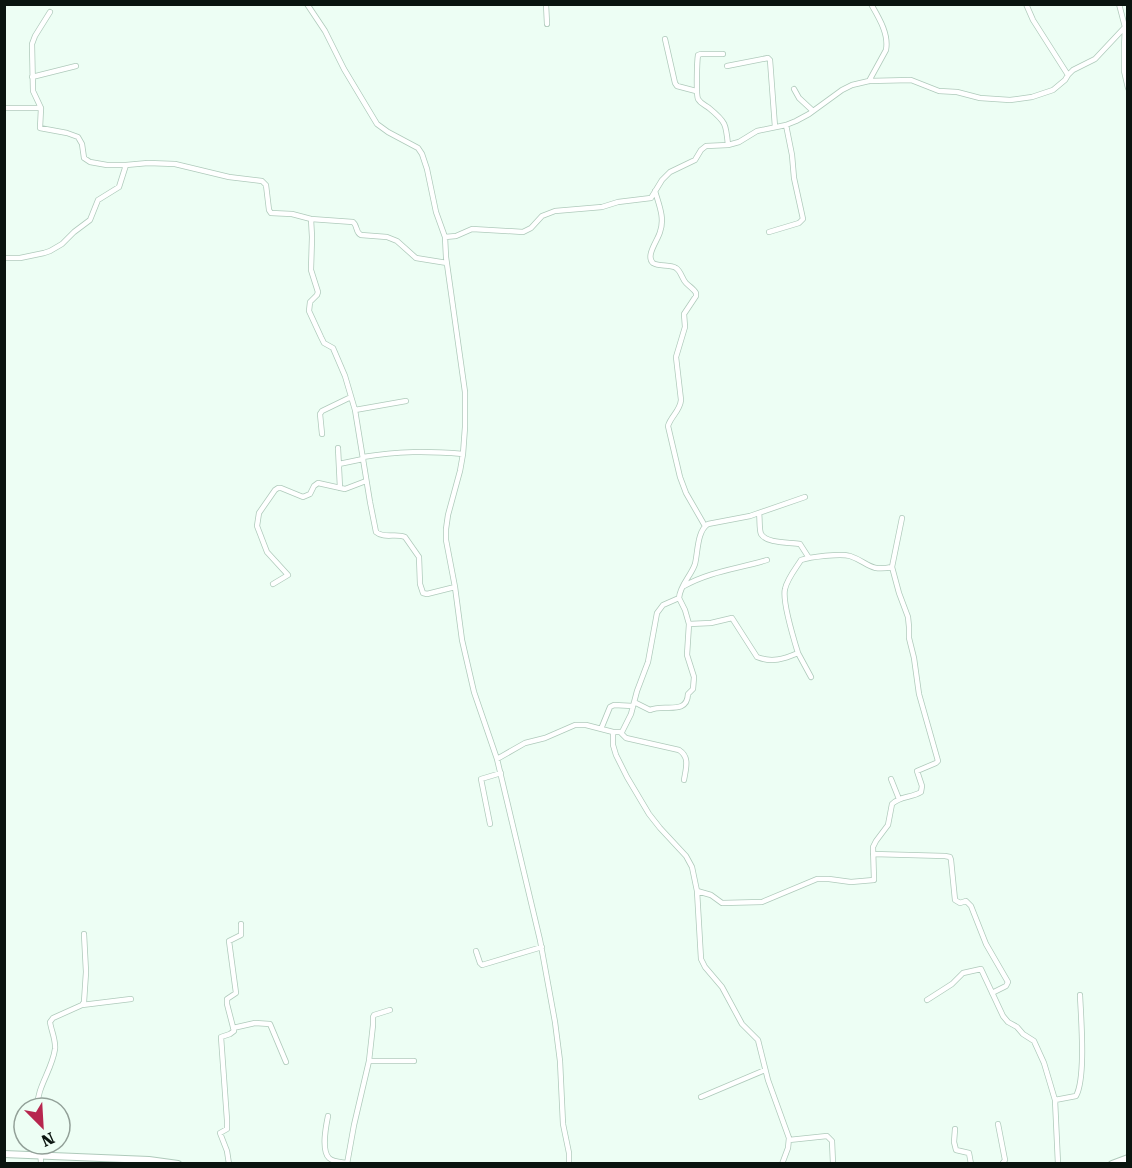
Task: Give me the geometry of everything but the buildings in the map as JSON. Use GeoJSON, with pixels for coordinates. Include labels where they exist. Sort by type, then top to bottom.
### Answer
{"type":"FeatureCollection","features":[{"type":"Feature","properties":{"kind":"street"},"geometry":{"type":"LineString","coordinates":[[307,4],[326,32],[342,65],[375,120],[388,132],[421,151],[438,220],[445,237],[465,392],[464,454],[446,529],[447,543],[462,640],[474,692],[501,773],[542,947],[560,1061],[562,1124],[569,1164]]}},
{"type":"Feature","properties":{"kind":"street"},"geometry":{"type":"LineString","coordinates":[[546,4],[547,24]]}},
{"type":"Feature","properties":{"kind":"street"},"geometry":{"type":"LineString","coordinates":[[869,81],[887,45],[883,26],[871,4]]}},
{"type":"Feature","properties":{"kind":"street"},"geometry":{"type":"LineString","coordinates":[[1026,4],[1068,75]]}},
{"type":"Feature","properties":{"kind":"street"},"geometry":{"type":"LineString","coordinates":[[1119,4],[1126,26],[1124,70],[1128,88]]}},
{"type":"Feature","properties":{"kind":"street"},"geometry":{"type":"LineString","coordinates":[[50,12],[33,40],[33,91],[41,108],[40,128],[78,137],[87,161],[97,164],[126,165],[175,164],[229,177],[262,181],[266,185],[270,212],[311,219],[353,222],[361,235],[387,237],[397,241],[416,258],[447,262]]}},
{"type":"Feature","properties":{"kind":"street"},"geometry":{"type":"LineString","coordinates":[[445,237],[472,230],[523,232],[550,213],[648,199],[670,172],[695,160],[703,148],[710,145],[728,145],[757,131],[786,125],[801,119],[845,88],[869,81],[911,80],[939,91],[957,92],[980,98],[1010,100],[1032,97],[1053,90],[1073,70],[1095,59],[1126,26]]}},
{"type":"Feature","properties":{"kind":"street"},"geometry":{"type":"LineString","coordinates":[[665,39],[675,83],[677,86],[696,91]]}},
{"type":"Feature","properties":{"kind":"street"},"geometry":{"type":"LineString","coordinates":[[723,54],[698,55],[696,91],[700,102],[724,122],[728,145]]}},
{"type":"Feature","properties":{"kind":"street"},"geometry":{"type":"LineString","coordinates":[[727,66],[768,58],[770,60],[775,127]]}},
{"type":"Feature","properties":{"kind":"street"},"geometry":{"type":"LineString","coordinates":[[33,77],[76,66]]}},
{"type":"Feature","properties":{"kind":"street"},"geometry":{"type":"LineString","coordinates":[[794,89],[799,98],[813,111]]}},
{"type":"Feature","properties":{"kind":"street"},"geometry":{"type":"LineString","coordinates":[[4,108],[41,108]]}},
{"type":"Feature","properties":{"kind":"street"},"geometry":{"type":"LineString","coordinates":[[769,232],[799,224],[803,219],[786,125]]}},
{"type":"Feature","properties":{"kind":"street"},"geometry":{"type":"LineString","coordinates":[[4,258],[20,258],[47,252],[62,244],[90,220],[98,200],[115,191],[126,165]]}},
{"type":"Feature","properties":{"kind":"street"},"geometry":{"type":"LineString","coordinates":[[655,191],[662,214],[662,223],[661,231],[652,250],[652,260],[655,263],[678,269],[696,293],[684,314],[685,327],[676,357],[680,406],[668,426],[686,493],[705,526]]}},
{"type":"Feature","properties":{"kind":"street"},"geometry":{"type":"LineString","coordinates":[[311,219],[311,270],[318,292],[309,302],[309,311],[323,341],[333,348],[345,376],[355,410],[376,532],[378,535],[405,537],[419,556],[420,584],[423,593],[455,587]]}},
{"type":"Feature","properties":{"kind":"street"},"geometry":{"type":"LineString","coordinates":[[322,434],[320,414],[322,411],[351,397]]}},
{"type":"Feature","properties":{"kind":"street"},"geometry":{"type":"LineString","coordinates":[[355,410],[406,401]]}},
{"type":"Feature","properties":{"kind":"street"},"geometry":{"type":"LineString","coordinates":[[338,448],[340,488]]}},
{"type":"Feature","properties":{"kind":"street"},"geometry":{"type":"LineString","coordinates":[[339,464],[387,453],[419,451],[464,454]]}},
{"type":"Feature","properties":{"kind":"street"},"geometry":{"type":"LineString","coordinates":[[273,584],[288,575],[265,548],[257,526],[257,518],[278,488],[303,497],[310,494],[318,483],[348,488],[366,480]]}},
{"type":"Feature","properties":{"kind":"street"},"geometry":{"type":"LineString","coordinates":[[705,526],[759,513],[805,497]]}},
{"type":"Feature","properties":{"kind":"street"},"geometry":{"type":"LineString","coordinates":[[759,513],[763,536],[776,542],[798,543],[809,558]]}},
{"type":"Feature","properties":{"kind":"street"},"geometry":{"type":"LineString","coordinates":[[697,891],[711,895],[722,903],[762,902],[817,879],[873,881],[873,854],[876,840],[890,822],[892,804],[899,799],[921,792],[922,786],[917,771],[938,761],[919,694],[909,638],[908,617],[892,567],[902,518]]}},
{"type":"Feature","properties":{"kind":"street"},"geometry":{"type":"LineString","coordinates":[[602,729],[610,707],[614,705],[634,704],[650,710],[657,707],[675,708],[686,703],[688,694],[693,689],[694,680],[687,655],[689,624],[679,598],[682,586],[693,569],[705,526]]}},
{"type":"Feature","properties":{"kind":"street"},"geometry":{"type":"LineString","coordinates":[[811,678],[798,653],[788,618],[784,590],[800,562],[809,558],[841,555],[876,568],[892,567]]}},
{"type":"Feature","properties":{"kind":"street"},"geometry":{"type":"LineString","coordinates":[[682,586],[706,575],[767,560]]}},
{"type":"Feature","properties":{"kind":"street"},"geometry":{"type":"LineString","coordinates":[[621,733],[628,721],[648,662],[657,613],[663,605],[679,598]]}},
{"type":"Feature","properties":{"kind":"street"},"geometry":{"type":"LineString","coordinates":[[689,624],[711,623],[732,618],[758,657],[777,661],[798,653]]}},
{"type":"Feature","properties":{"kind":"street"},"geometry":{"type":"LineString","coordinates":[[497,759],[525,743],[545,738],[575,725],[586,725],[621,733],[626,738],[679,750],[687,759],[684,780]]}},
{"type":"Feature","properties":{"kind":"street"},"geometry":{"type":"LineString","coordinates":[[613,732],[614,750],[651,818],[690,861],[696,878],[702,963],[722,987],[742,1024],[758,1040],[768,1080],[788,1133],[788,1148],[782,1164]]}},
{"type":"Feature","properties":{"kind":"street"},"geometry":{"type":"LineString","coordinates":[[490,824],[481,779],[501,773]]}},
{"type":"Feature","properties":{"kind":"street"},"geometry":{"type":"LineString","coordinates":[[891,779],[899,799]]}},
{"type":"Feature","properties":{"kind":"street"},"geometry":{"type":"LineString","coordinates":[[873,854],[950,857],[955,900],[960,903],[966,901],[971,906],[986,944],[1008,982],[992,993]]}},
{"type":"Feature","properties":{"kind":"street"},"geometry":{"type":"LineString","coordinates":[[229,1164],[227,1151],[220,1134],[226,1129],[227,1120],[221,1037],[234,1031],[227,1004],[227,999],[236,993],[229,941],[241,935],[241,924]]}},
{"type":"Feature","properties":{"kind":"street"},"geometry":{"type":"LineString","coordinates":[[82,1005],[86,972],[84,934]]}},
{"type":"Feature","properties":{"kind":"street"},"geometry":{"type":"LineString","coordinates":[[476,951],[482,965],[542,947]]}},
{"type":"Feature","properties":{"kind":"street"},"geometry":{"type":"LineString","coordinates":[[927,1000],[952,984],[963,973],[980,968],[1000,1012],[1005,1019],[1036,1043],[1044,1063],[1054,1100],[1058,1164]]}},
{"type":"Feature","properties":{"kind":"street"},"geometry":{"type":"LineString","coordinates":[[1054,1100],[1076,1096],[1079,1088],[1080,995]]}},
{"type":"Feature","properties":{"kind":"street"},"geometry":{"type":"LineString","coordinates":[[39,1096],[55,1051],[50,1022],[53,1018],[82,1005],[131,999]]}},
{"type":"Feature","properties":{"kind":"street"},"geometry":{"type":"LineString","coordinates":[[328,1116],[325,1152],[331,1160],[347,1163],[369,1061],[373,1017],[390,1010]]}},
{"type":"Feature","properties":{"kind":"street"},"geometry":{"type":"LineString","coordinates":[[233,1028],[255,1023],[270,1024],[286,1062]]}},
{"type":"Feature","properties":{"kind":"street"},"geometry":{"type":"LineString","coordinates":[[369,1061],[414,1061]]}},
{"type":"Feature","properties":{"kind":"street"},"geometry":{"type":"LineString","coordinates":[[701,1097],[765,1070]]}},
{"type":"Feature","properties":{"kind":"street"},"geometry":{"type":"LineString","coordinates":[[998,1124],[1005,1161],[1002,1164]]}},
{"type":"Feature","properties":{"kind":"street"},"geometry":{"type":"LineString","coordinates":[[955,1129],[956,1150],[969,1153],[971,1164]]}},
{"type":"Feature","properties":{"kind":"street"},"geometry":{"type":"LineString","coordinates":[[789,1140],[827,1136],[832,1142],[832,1164]]}},
{"type":"Feature","properties":{"kind":"street"},"geometry":{"type":"LineString","coordinates":[[40,1156],[41,1164]]}},
{"type":"Feature","properties":{"kind":"street"},"geometry":{"type":"LineString","coordinates":[[72,1156],[149,1160],[178,1164]]}},
{"type":"Feature","properties":{"kind":"street"},"geometry":{"type":"LineString","coordinates":[[1112,1164],[1128,1158]]}}]}
